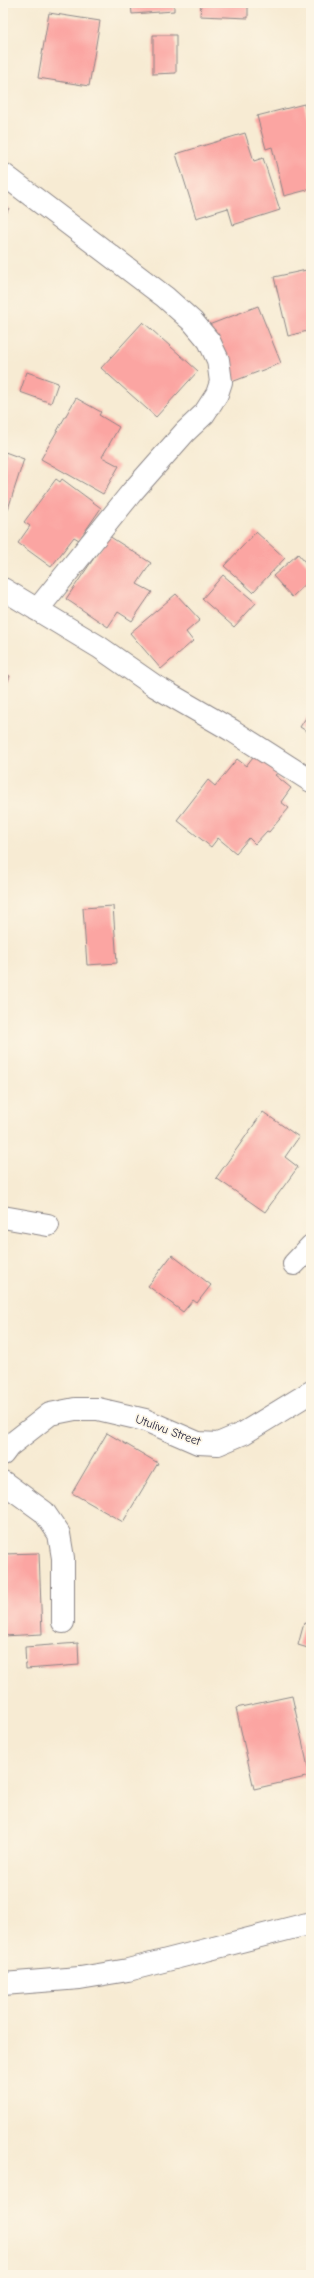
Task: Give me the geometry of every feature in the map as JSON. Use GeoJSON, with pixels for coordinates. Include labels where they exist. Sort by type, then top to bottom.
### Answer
{"type":"FeatureCollection","features":[{"type":"Feature","properties":{"kind":"street"},"geometry":{"type":"LineString","coordinates":[[3,174],[165,297],[193,322],[209,340],[218,360],[221,382],[217,394],[204,414],[185,432],[132,492],[37,610]]}},
{"type":"Feature","properties":{"kind":"street"},"geometry":{"type":"LineString","coordinates":[[3,589],[99,647],[156,686],[233,731],[311,781]]}},
{"type":"Feature","properties":{"kind":"street"},"geometry":{"type":"LineString","coordinates":[[3,1216],[48,1225]]}},
{"type":"Feature","properties":{"kind":"street"},"geometry":{"type":"LineString","coordinates":[[294,1264],[311,1246]]}},
{"type":"Feature","properties":{"kind":"street","name":"Utulivu Street"},"geometry":{"type":"LineString","coordinates":[[3,1454],[9,1446],[50,1414],[75,1409],[98,1409],[145,1420],[198,1443],[218,1444],[244,1433],[311,1392]]}},
{"type":"Feature","properties":{"kind":"street"},"geometry":{"type":"LineString","coordinates":[[3,1482],[44,1512],[60,1534],[63,1558],[63,1622]]}},
{"type":"Feature","properties":{"kind":"street"},"geometry":{"type":"LineString","coordinates":[[3,1984],[80,1978],[128,1970],[311,1922]]}},
{"type":"Feature","properties":{"kind":"building"},"geometry":{"type":"Polygon","coordinates":[[[131,3],[174,3],[174,11],[132,14],[131,3]]]}},
{"type":"Feature","properties":{"kind":"building"},"geometry":{"type":"Polygon","coordinates":[[[201,3],[248,3],[248,18],[200,16],[201,3]]]}},
{"type":"Feature","properties":{"kind":"building"},"geometry":{"type":"Polygon","coordinates":[[[49,13],[100,21],[89,86],[38,78],[49,13]]]}},
{"type":"Feature","properties":{"kind":"building"},"geometry":{"type":"Polygon","coordinates":[[[153,35],[176,35],[176,73],[153,74],[153,35]]]}},
{"type":"Feature","properties":{"kind":"building"},"geometry":{"type":"Polygon","coordinates":[[[304,104],[311,131],[311,189],[284,196],[272,147],[266,149],[257,116],[304,104]]]}},
{"type":"Feature","properties":{"kind":"building"},"geometry":{"type":"Polygon","coordinates":[[[245,133],[254,161],[263,158],[280,210],[233,225],[228,208],[196,218],[176,154],[245,133]]]}},
{"type":"Feature","properties":{"kind":"building"},"geometry":{"type":"Polygon","coordinates":[[[3,205],[9,208],[3,220],[3,205]]]}},
{"type":"Feature","properties":{"kind":"building"},"geometry":{"type":"Polygon","coordinates":[[[311,269],[311,330],[288,336],[274,277],[311,269]]]}},
{"type":"Feature","properties":{"kind":"building"},"geometry":{"type":"Polygon","coordinates":[[[258,306],[281,363],[224,385],[201,328],[258,306]]]}},
{"type":"Feature","properties":{"kind":"building"},"geometry":{"type":"Polygon","coordinates":[[[143,322],[198,371],[156,417],[101,368],[143,322]]]}},
{"type":"Feature","properties":{"kind":"building"},"geometry":{"type":"Polygon","coordinates":[[[27,372],[58,383],[51,403],[20,392],[27,372]]]}},
{"type":"Feature","properties":{"kind":"building"},"geometry":{"type":"Polygon","coordinates":[[[76,398],[101,412],[99,415],[119,427],[102,457],[119,466],[103,494],[41,459],[76,398]]]}},
{"type":"Feature","properties":{"kind":"building"},"geometry":{"type":"Polygon","coordinates":[[[5,452],[24,459],[8,509],[3,507],[5,452]]]}},
{"type":"Feature","properties":{"kind":"building"},"geometry":{"type":"Polygon","coordinates":[[[56,479],[60,482],[62,479],[101,508],[79,540],[74,537],[51,567],[18,543],[30,526],[24,522],[56,479]]]}},
{"type":"Feature","properties":{"kind":"building"},"geometry":{"type":"Polygon","coordinates":[[[256,532],[285,558],[253,592],[224,566],[256,532]]]}},
{"type":"Feature","properties":{"kind":"building"},"geometry":{"type":"Polygon","coordinates":[[[109,536],[151,563],[137,584],[152,592],[132,621],[118,612],[108,627],[66,599],[109,536]]]}},
{"type":"Feature","properties":{"kind":"building"},"geometry":{"type":"Polygon","coordinates":[[[298,554],[311,569],[311,579],[292,597],[273,576],[298,554]]]}},
{"type":"Feature","properties":{"kind":"building"},"geometry":{"type":"Polygon","coordinates":[[[223,575],[256,603],[234,627],[202,599],[223,575]]]}},
{"type":"Feature","properties":{"kind":"building"},"geometry":{"type":"Polygon","coordinates":[[[176,594],[200,620],[186,632],[193,641],[161,669],[130,633],[176,594]]]}},
{"type":"Feature","properties":{"kind":"building"},"geometry":{"type":"Polygon","coordinates":[[[3,673],[10,676],[3,693],[3,673]]]}},
{"type":"Feature","properties":{"kind":"building"},"geometry":{"type":"Polygon","coordinates":[[[311,710],[311,734],[300,727],[311,710]]]}},
{"type":"Feature","properties":{"kind":"building"},"geometry":{"type":"Polygon","coordinates":[[[256,753],[279,772],[275,775],[291,788],[281,802],[289,808],[269,832],[267,831],[255,844],[249,838],[236,853],[218,838],[211,847],[177,820],[208,780],[215,786],[237,759],[246,766],[256,753]]]}},
{"type":"Feature","properties":{"kind":"building"},"geometry":{"type":"Polygon","coordinates":[[[113,906],[117,963],[87,965],[83,908],[113,906]]]}},
{"type":"Feature","properties":{"kind":"building"},"geometry":{"type":"Polygon","coordinates":[[[263,1112],[299,1137],[285,1157],[298,1167],[265,1212],[216,1178],[263,1112]]]}},
{"type":"Feature","properties":{"kind":"building"},"geometry":{"type":"Polygon","coordinates":[[[172,1255],[211,1285],[197,1303],[193,1300],[183,1312],[148,1286],[172,1255]]]}},
{"type":"Feature","properties":{"kind":"building"},"geometry":{"type":"Polygon","coordinates":[[[107,1433],[158,1463],[123,1522],[72,1493],[107,1433]]]}},
{"type":"Feature","properties":{"kind":"building"},"geometry":{"type":"Polygon","coordinates":[[[39,1553],[42,1634],[3,1636],[3,1554],[39,1553]]]}},
{"type":"Feature","properties":{"kind":"building"},"geometry":{"type":"Polygon","coordinates":[[[304,1623],[311,1625],[311,1649],[298,1645],[304,1623]]]}},
{"type":"Feature","properties":{"kind":"building"},"geometry":{"type":"Polygon","coordinates":[[[78,1643],[79,1665],[26,1669],[25,1647],[78,1643]]]}},
{"type":"Feature","properties":{"kind":"building"},"geometry":{"type":"Polygon","coordinates":[[[292,1696],[310,1776],[254,1789],[236,1708],[292,1696]]]}}]}
